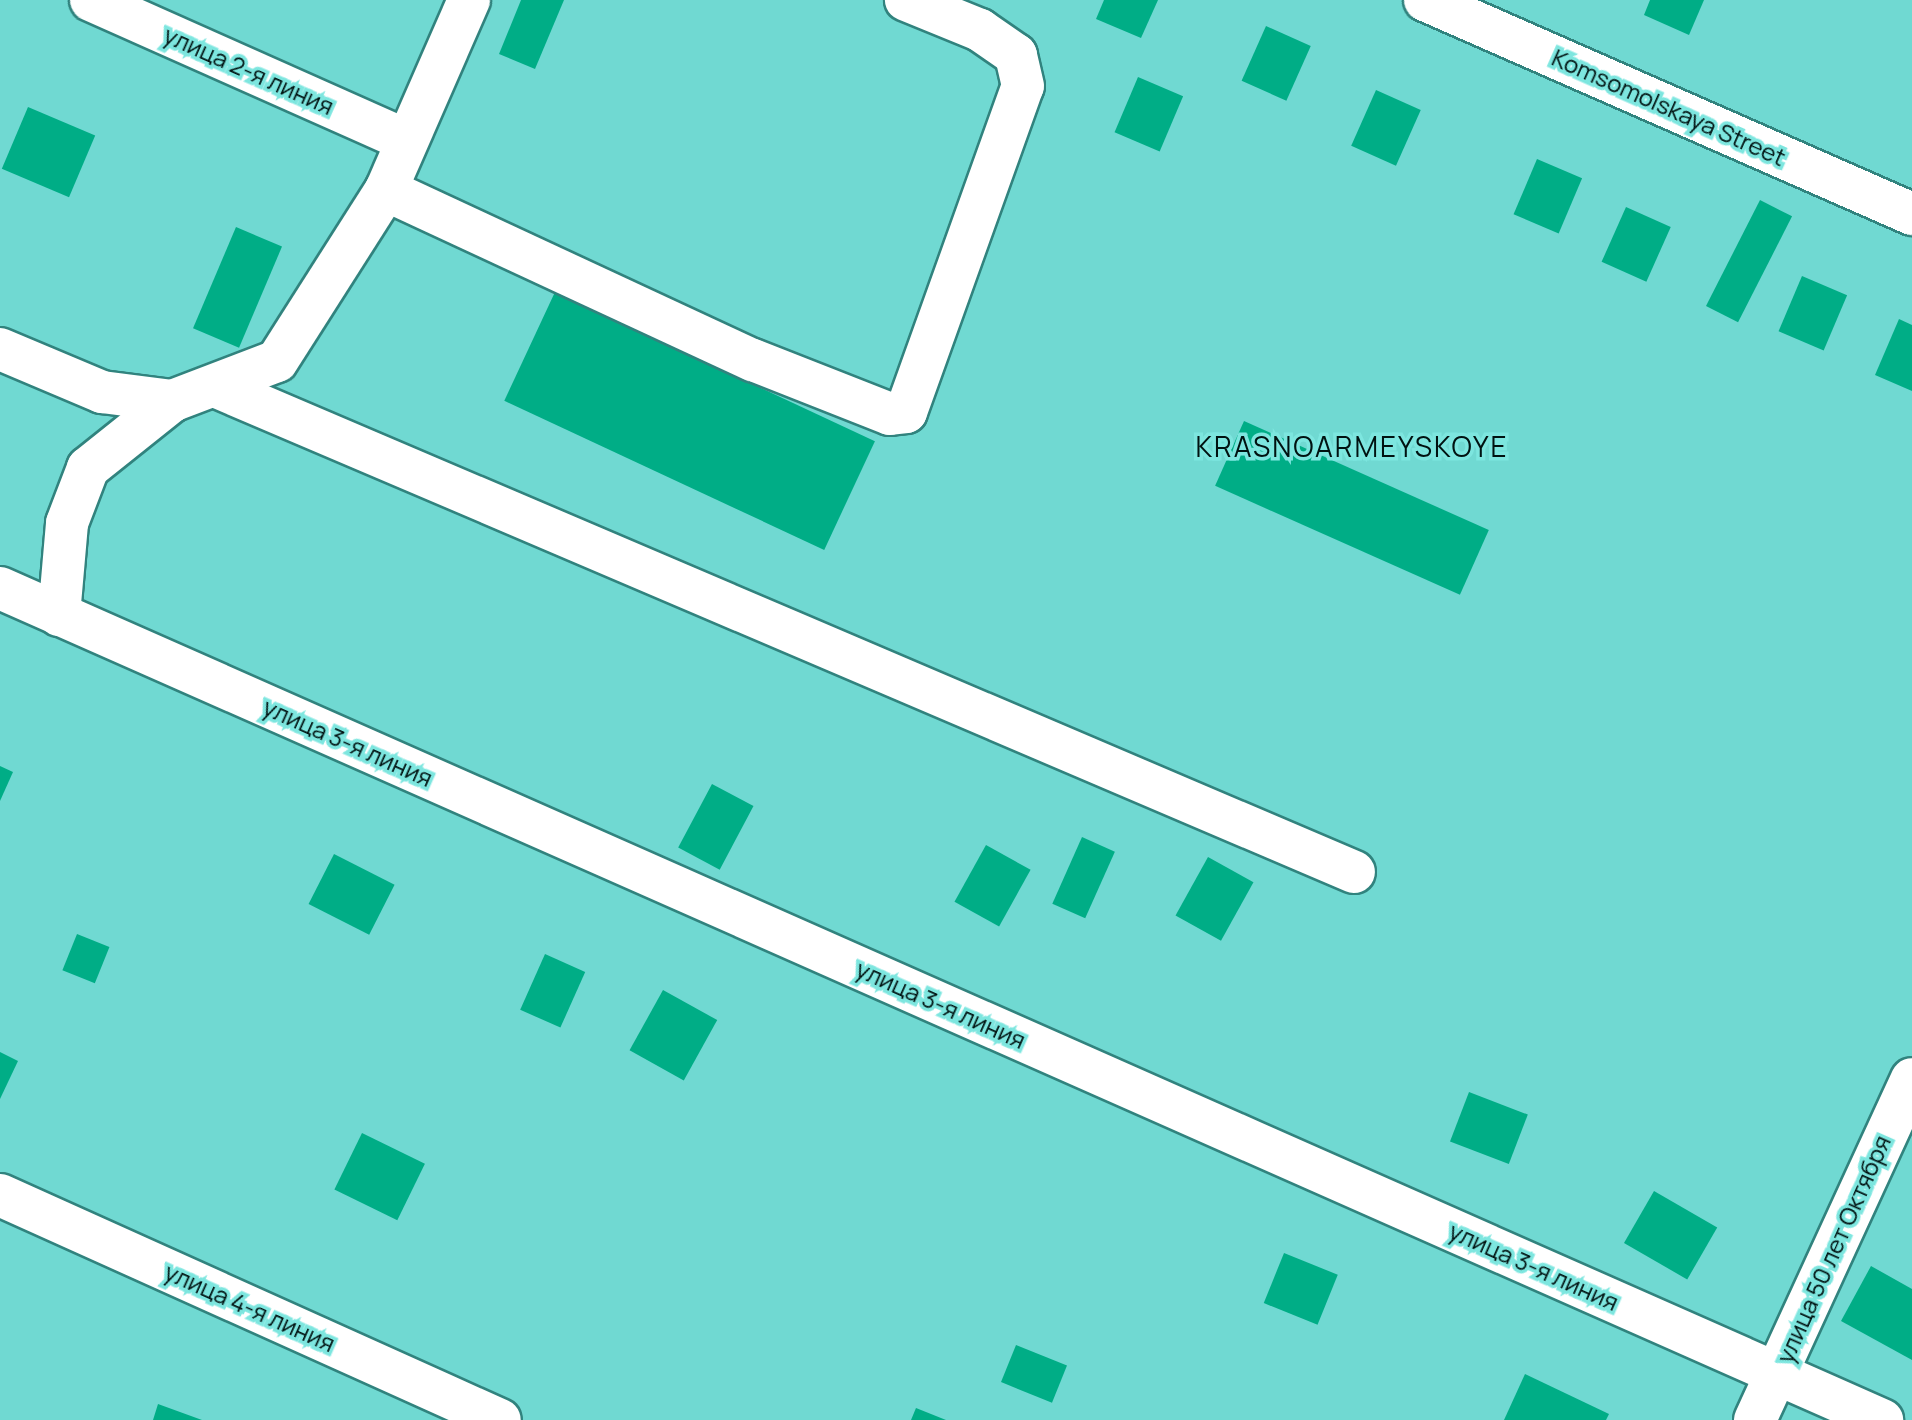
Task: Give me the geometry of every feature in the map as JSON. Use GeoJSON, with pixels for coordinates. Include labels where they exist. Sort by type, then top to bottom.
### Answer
{"type":"FeatureCollection","features":[{"type":"Feature","properties":{"kind":"street","name":"улица 2-я линия"},"geometry":{"type":"LineString","coordinates":[[91,0],[406,140]]}},
{"type":"Feature","properties":{"kind":"street"},"geometry":{"type":"LineString","coordinates":[[59,615],[67,523],[88,468],[172,401],[217,387],[277,361],[386,190],[469,0]]}},
{"type":"Feature","properties":{"kind":"street"},"geometry":{"type":"LineString","coordinates":[[386,190],[753,360],[890,414],[906,412],[1023,86],[1016,55],[980,30],[906,0]]}},
{"type":"Feature","properties":{"kind":"street","name":"Komsomolskaya Street"},"geometry":{"type":"LineString","coordinates":[[1425,0],[1912,214]]}},
{"type":"Feature","properties":{"kind":"street"},"geometry":{"type":"LineString","coordinates":[[0,349],[102,392],[172,401]]}},
{"type":"Feature","properties":{"kind":"street"},"geometry":{"type":"LineString","coordinates":[[217,387],[1354,872]]}},
{"type":"Feature","properties":{"kind":"street","name":"улица 3-я линия"},"geometry":{"type":"LineString","coordinates":[[0,588],[1882,1420]]}},
{"type":"Feature","properties":{"kind":"street","name":"улица 50 лет Октября"},"geometry":{"type":"LineString","coordinates":[[1755,1420],[1912,1079]]}},
{"type":"Feature","properties":{"kind":"street","name":"улица 4-я линия"},"geometry":{"type":"LineString","coordinates":[[0,1195],[500,1420]]}},
{"type":"Feature","properties":{"kind":"building"},"geometry":{"type":"Polygon","coordinates":[[[521,0],[564,0],[535,69],[499,54],[521,0]]]}},
{"type":"Feature","properties":{"kind":"building"},"geometry":{"type":"Polygon","coordinates":[[[1104,0],[1158,0],[1141,38],[1096,19],[1104,0]]]}},
{"type":"Feature","properties":{"kind":"building"},"geometry":{"type":"Polygon","coordinates":[[[1650,0],[1704,0],[1689,35],[1644,15],[1650,0]]]}},
{"type":"Feature","properties":{"kind":"building"},"geometry":{"type":"Polygon","coordinates":[[[1266,26],[1311,46],[1286,101],[1242,81],[1266,26]]]}},
{"type":"Feature","properties":{"kind":"building"},"geometry":{"type":"Polygon","coordinates":[[[1138,77],[1183,96],[1160,151],[1115,132],[1138,77]]]}},
{"type":"Feature","properties":{"kind":"building"},"geometry":{"type":"Polygon","coordinates":[[[1376,90],[1421,110],[1396,166],[1351,146],[1376,90]]]}},
{"type":"Feature","properties":{"kind":"building"},"geometry":{"type":"Polygon","coordinates":[[[28,107],[95,136],[69,197],[2,169],[28,107]]]}},
{"type":"Feature","properties":{"kind":"building"},"geometry":{"type":"Polygon","coordinates":[[[1537,159],[1582,178],[1559,233],[1514,214],[1537,159]]]}},
{"type":"Feature","properties":{"kind":"building"},"geometry":{"type":"Polygon","coordinates":[[[1760,200],[1792,216],[1738,322],[1706,306],[1760,200]]]}},
{"type":"Feature","properties":{"kind":"building"},"geometry":{"type":"Polygon","coordinates":[[[1626,207],[1671,227],[1646,282],[1602,262],[1626,207]]]}},
{"type":"Feature","properties":{"kind":"building"},"geometry":{"type":"Polygon","coordinates":[[[236,227],[282,247],[239,348],[193,328],[236,227]]]}},
{"type":"Feature","properties":{"kind":"building"},"geometry":{"type":"Polygon","coordinates":[[[1802,276],[1847,295],[1824,350],[1779,331],[1802,276]]]}},
{"type":"Feature","properties":{"kind":"building"},"geometry":{"type":"Polygon","coordinates":[[[555,292],[875,441],[824,550],[504,401],[555,292]]]}},
{"type":"Feature","properties":{"kind":"building"},"geometry":{"type":"Polygon","coordinates":[[[1899,319],[1912,325],[1912,391],[1875,375],[1899,319]]]}},
{"type":"Feature","properties":{"kind":"building"},"geometry":{"type":"Polygon","coordinates":[[[1244,421],[1489,530],[1460,595],[1215,486],[1244,421]]]}},
{"type":"Feature","properties":{"kind":"building"},"geometry":{"type":"Polygon","coordinates":[[[0,766],[13,772],[0,801],[0,766]]]}},
{"type":"Feature","properties":{"kind":"building"},"geometry":{"type":"Polygon","coordinates":[[[712,784],[753,806],[720,870],[678,848],[712,784]]]}},
{"type":"Feature","properties":{"kind":"building"},"geometry":{"type":"Polygon","coordinates":[[[1082,837],[1115,852],[1085,918],[1052,904],[1082,837]]]}},
{"type":"Feature","properties":{"kind":"building"},"geometry":{"type":"Polygon","coordinates":[[[986,845],[1031,870],[999,927],[954,902],[986,845]]]}},
{"type":"Feature","properties":{"kind":"building"},"geometry":{"type":"Polygon","coordinates":[[[334,854],[395,885],[369,935],[309,904],[334,854]]]}},
{"type":"Feature","properties":{"kind":"building"},"geometry":{"type":"Polygon","coordinates":[[[1208,857],[1253,882],[1221,941],[1176,916],[1208,857]]]}},
{"type":"Feature","properties":{"kind":"building"},"geometry":{"type":"Polygon","coordinates":[[[77,934],[109,947],[95,983],[62,970],[77,934]]]}},
{"type":"Feature","properties":{"kind":"building"},"geometry":{"type":"Polygon","coordinates":[[[545,954],[585,972],[560,1028],[520,1010],[545,954]]]}},
{"type":"Feature","properties":{"kind":"building"},"geometry":{"type":"Polygon","coordinates":[[[663,990],[717,1020],[684,1080],[630,1050],[663,990]]]}},
{"type":"Feature","properties":{"kind":"building"},"geometry":{"type":"Polygon","coordinates":[[[0,1052],[18,1061],[0,1099],[0,1052]]]}},
{"type":"Feature","properties":{"kind":"building"},"geometry":{"type":"Polygon","coordinates":[[[1469,1092],[1528,1115],[1509,1164],[1450,1141],[1469,1092]]]}},
{"type":"Feature","properties":{"kind":"building"},"geometry":{"type":"Polygon","coordinates":[[[362,1133],[425,1164],[397,1220],[334,1190],[362,1133]]]}},
{"type":"Feature","properties":{"kind":"building"},"geometry":{"type":"Polygon","coordinates":[[[1654,1191],[1717,1228],[1687,1279],[1624,1243],[1654,1191]]]}},
{"type":"Feature","properties":{"kind":"building"},"geometry":{"type":"Polygon","coordinates":[[[1284,1253],[1338,1275],[1318,1325],[1264,1303],[1284,1253]]]}},
{"type":"Feature","properties":{"kind":"building"},"geometry":{"type":"Polygon","coordinates":[[[1871,1266],[1912,1289],[1912,1360],[1841,1321],[1871,1266]]]}},
{"type":"Feature","properties":{"kind":"building"},"geometry":{"type":"Polygon","coordinates":[[[1016,1345],[1067,1366],[1052,1403],[1001,1382],[1016,1345]]]}},
{"type":"Feature","properties":{"kind":"building"},"geometry":{"type":"Polygon","coordinates":[[[1525,1374],[1609,1414],[1606,1420],[1504,1420],[1525,1374]]]}},
{"type":"Feature","properties":{"kind":"building"},"geometry":{"type":"Polygon","coordinates":[[[158,1404],[202,1420],[153,1420],[158,1404]]]}},
{"type":"Feature","properties":{"kind":"building"},"geometry":{"type":"Polygon","coordinates":[[[916,1408],[946,1420],[911,1420],[916,1408]]]}},
{"type":"Feature","properties":{"kind":"district","name":"KRASNOARMEYSKOYE"},"geometry":{"type":"Point","coordinates":[1352,446]}}]}
